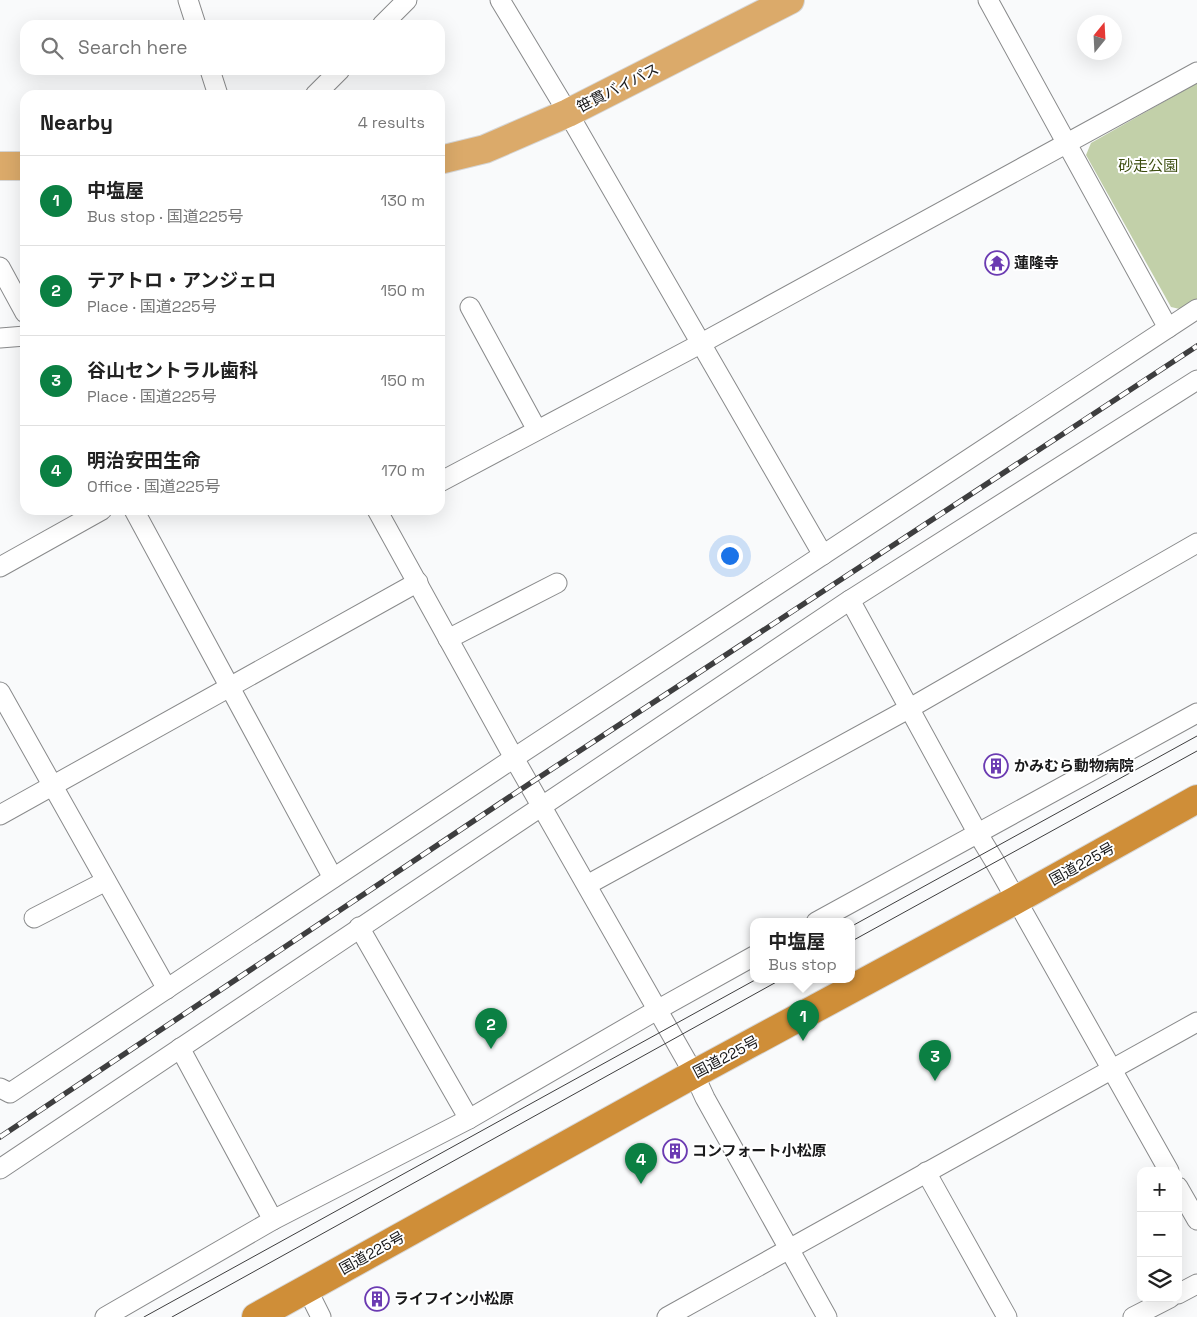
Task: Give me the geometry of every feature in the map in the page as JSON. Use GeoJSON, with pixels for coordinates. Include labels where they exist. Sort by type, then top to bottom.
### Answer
{"type":"FeatureCollection","features":[{"type":"Feature","properties":{"kind":"highway","name":"国道225号"},"geometry":{"type":"LineString","coordinates":[[256,1317],[694,1074],[1016,900],[1197,799]]}},
{"type":"Feature","properties":{"kind":"main road","name":"笹貫バイパス"},"geometry":{"type":"LineString","coordinates":[[445,159],[485,149],[568,113],[790,0]]}},
{"type":"Feature","properties":{"kind":"main road"},"geometry":{"type":"LineString","coordinates":[[0,166],[20,166]]}},
{"type":"Feature","properties":{"kind":"street"},"geometry":{"type":"LineString","coordinates":[[188,0],[194,20]]}},
{"type":"Feature","properties":{"kind":"street"},"geometry":{"type":"LineString","coordinates":[[387,20],[407,0]]}},
{"type":"Feature","properties":{"kind":"street"},"geometry":{"type":"LineString","coordinates":[[500,0],[568,113],[823,556]]}},
{"type":"Feature","properties":{"kind":"street"},"geometry":{"type":"LineString","coordinates":[[988,0],[1168,328]]}},
{"type":"Feature","properties":{"kind":"street"},"geometry":{"type":"LineString","coordinates":[[445,479],[700,344],[1197,72]]}},
{"type":"Feature","properties":{"kind":"street"},"geometry":{"type":"LineString","coordinates":[[212,75],[216,90]]}},
{"type":"Feature","properties":{"kind":"street"},"geometry":{"type":"LineString","coordinates":[[320,90],[335,75]]}},
{"type":"Feature","properties":{"kind":"street"},"geometry":{"type":"LineString","coordinates":[[0,266],[20,303]]}},
{"type":"Feature","properties":{"kind":"street"},"geometry":{"type":"LineString","coordinates":[[470,306],[537,430]]}},
{"type":"Feature","properties":{"kind":"street"},"geometry":{"type":"LineString","coordinates":[[0,1088],[10,1093],[514,758],[1197,309]]}},
{"type":"Feature","properties":{"kind":"street"},"geometry":{"type":"LineString","coordinates":[[0,338],[20,336]]}},
{"type":"Feature","properties":{"kind":"street"},"geometry":{"type":"LineString","coordinates":[[0,1168],[850,600],[1195,387]]}},
{"type":"Feature","properties":{"kind":"street"},"geometry":{"type":"LineString","coordinates":[[0,567],[93,515]]}},
{"type":"Feature","properties":{"kind":"street"},"geometry":{"type":"LineString","coordinates":[[137,515],[333,878]]}},
{"type":"Feature","properties":{"kind":"street"},"geometry":{"type":"LineString","coordinates":[[384,515],[448,639],[694,1074],[705,1098],[827,1317]]}},
{"type":"Feature","properties":{"kind":"street"},"geometry":{"type":"LineString","coordinates":[[587,884],[910,708],[1197,543]]}},
{"type":"Feature","properties":{"kind":"street"},"geometry":{"type":"LineString","coordinates":[[0,814],[418,582]]}},
{"type":"Feature","properties":{"kind":"street"},"geometry":{"type":"LineString","coordinates":[[448,639],[557,583]]}},
{"type":"Feature","properties":{"kind":"street"},"geometry":{"type":"LineString","coordinates":[[850,600],[978,834],[1167,1167]]}},
{"type":"Feature","properties":{"kind":"street"},"geometry":{"type":"LineString","coordinates":[[0,692],[167,989]]}},
{"type":"Feature","properties":{"kind":"street"},"geometry":{"type":"LineString","coordinates":[[823,918],[1197,713]]}},
{"type":"Feature","properties":{"kind":"street"},"geometry":{"type":"LineString","coordinates":[[34,918],[106,881]]}},
{"type":"Feature","properties":{"kind":"street"},"geometry":{"type":"LineString","coordinates":[[359,927],[469,1118]]}},
{"type":"Feature","properties":{"kind":"street"},"geometry":{"type":"LineString","coordinates":[[105,1317],[273,1220],[469,1118],[750,958]]}},
{"type":"Feature","properties":{"kind":"street"},"geometry":{"type":"LineString","coordinates":[[669,1316],[1197,1022]]}},
{"type":"Feature","properties":{"kind":"street"},"geometry":{"type":"LineString","coordinates":[[180,1048],[273,1220]]}},
{"type":"Feature","properties":{"kind":"street"},"geometry":{"type":"LineString","coordinates":[[926,1172],[1007,1317]]}},
{"type":"Feature","properties":{"kind":"street"},"geometry":{"type":"LineString","coordinates":[[1182,1194],[1197,1220]]}},
{"type":"Feature","properties":{"kind":"street"},"geometry":{"type":"LineString","coordinates":[[1182,1292],[1197,1284]]}},
{"type":"Feature","properties":{"kind":"street"},"geometry":{"type":"LineString","coordinates":[[307,1289],[322,1317]]}},
{"type":"Feature","properties":{"kind":"street"},"geometry":{"type":"LineString","coordinates":[[1132,1317],[1162,1302]]}},
{"type":"Feature","properties":{"kind":"green space","name":"砂走公園"},"geometry":{"type":"Polygon","coordinates":[[[1197,83],[1197,302],[1184,310],[1171,307],[1086,155],[1091,143],[1197,83]]]}},
{"type":"Feature","properties":{"kind":"tram line"},"geometry":{"type":"LineString","coordinates":[[855,924],[1197,736]]}},
{"type":"Feature","properties":{"kind":"tram line"},"geometry":{"type":"LineString","coordinates":[[855,939],[1197,751]]}},
{"type":"Feature","properties":{"kind":"tram line"},"geometry":{"type":"LineString","coordinates":[[144,1317],[750,983]]}},
{"type":"Feature","properties":{"kind":"tram line"},"geometry":{"type":"LineString","coordinates":[[172,1317],[775,983]]}},
{"type":"Feature","properties":{"kind":"railway"},"geometry":{"type":"LineString","coordinates":[[0,1137],[529,784],[1197,346]]}},
{"type":"Feature","properties":{"kind":"place","name":"蓮隆寺"},"geometry":{"type":"Point","coordinates":[997,263]}},
{"type":"Feature","properties":{"kind":"place","name":"かみむら動物病院"},"geometry":{"type":"Point","coordinates":[996,766]}},
{"type":"Feature","properties":{"kind":"place","name":"中塩屋"},"geometry":{"type":"Point","coordinates":[803,1041]}},
{"type":"Feature","properties":{"kind":"place","name":"テアトロ・アンジェロ"},"geometry":{"type":"Point","coordinates":[491,1049]}},
{"type":"Feature","properties":{"kind":"place","name":"谷山セントラル歯科"},"geometry":{"type":"Point","coordinates":[935,1081]}},
{"type":"Feature","properties":{"kind":"place","name":"コンフォート小松原"},"geometry":{"type":"Point","coordinates":[675,1151]}},
{"type":"Feature","properties":{"kind":"place","name":"明治安田生命"},"geometry":{"type":"Point","coordinates":[641,1184]}},
{"type":"Feature","properties":{"kind":"place","name":"ライフイン小松原"},"geometry":{"type":"Point","coordinates":[377,1299]}}]}
